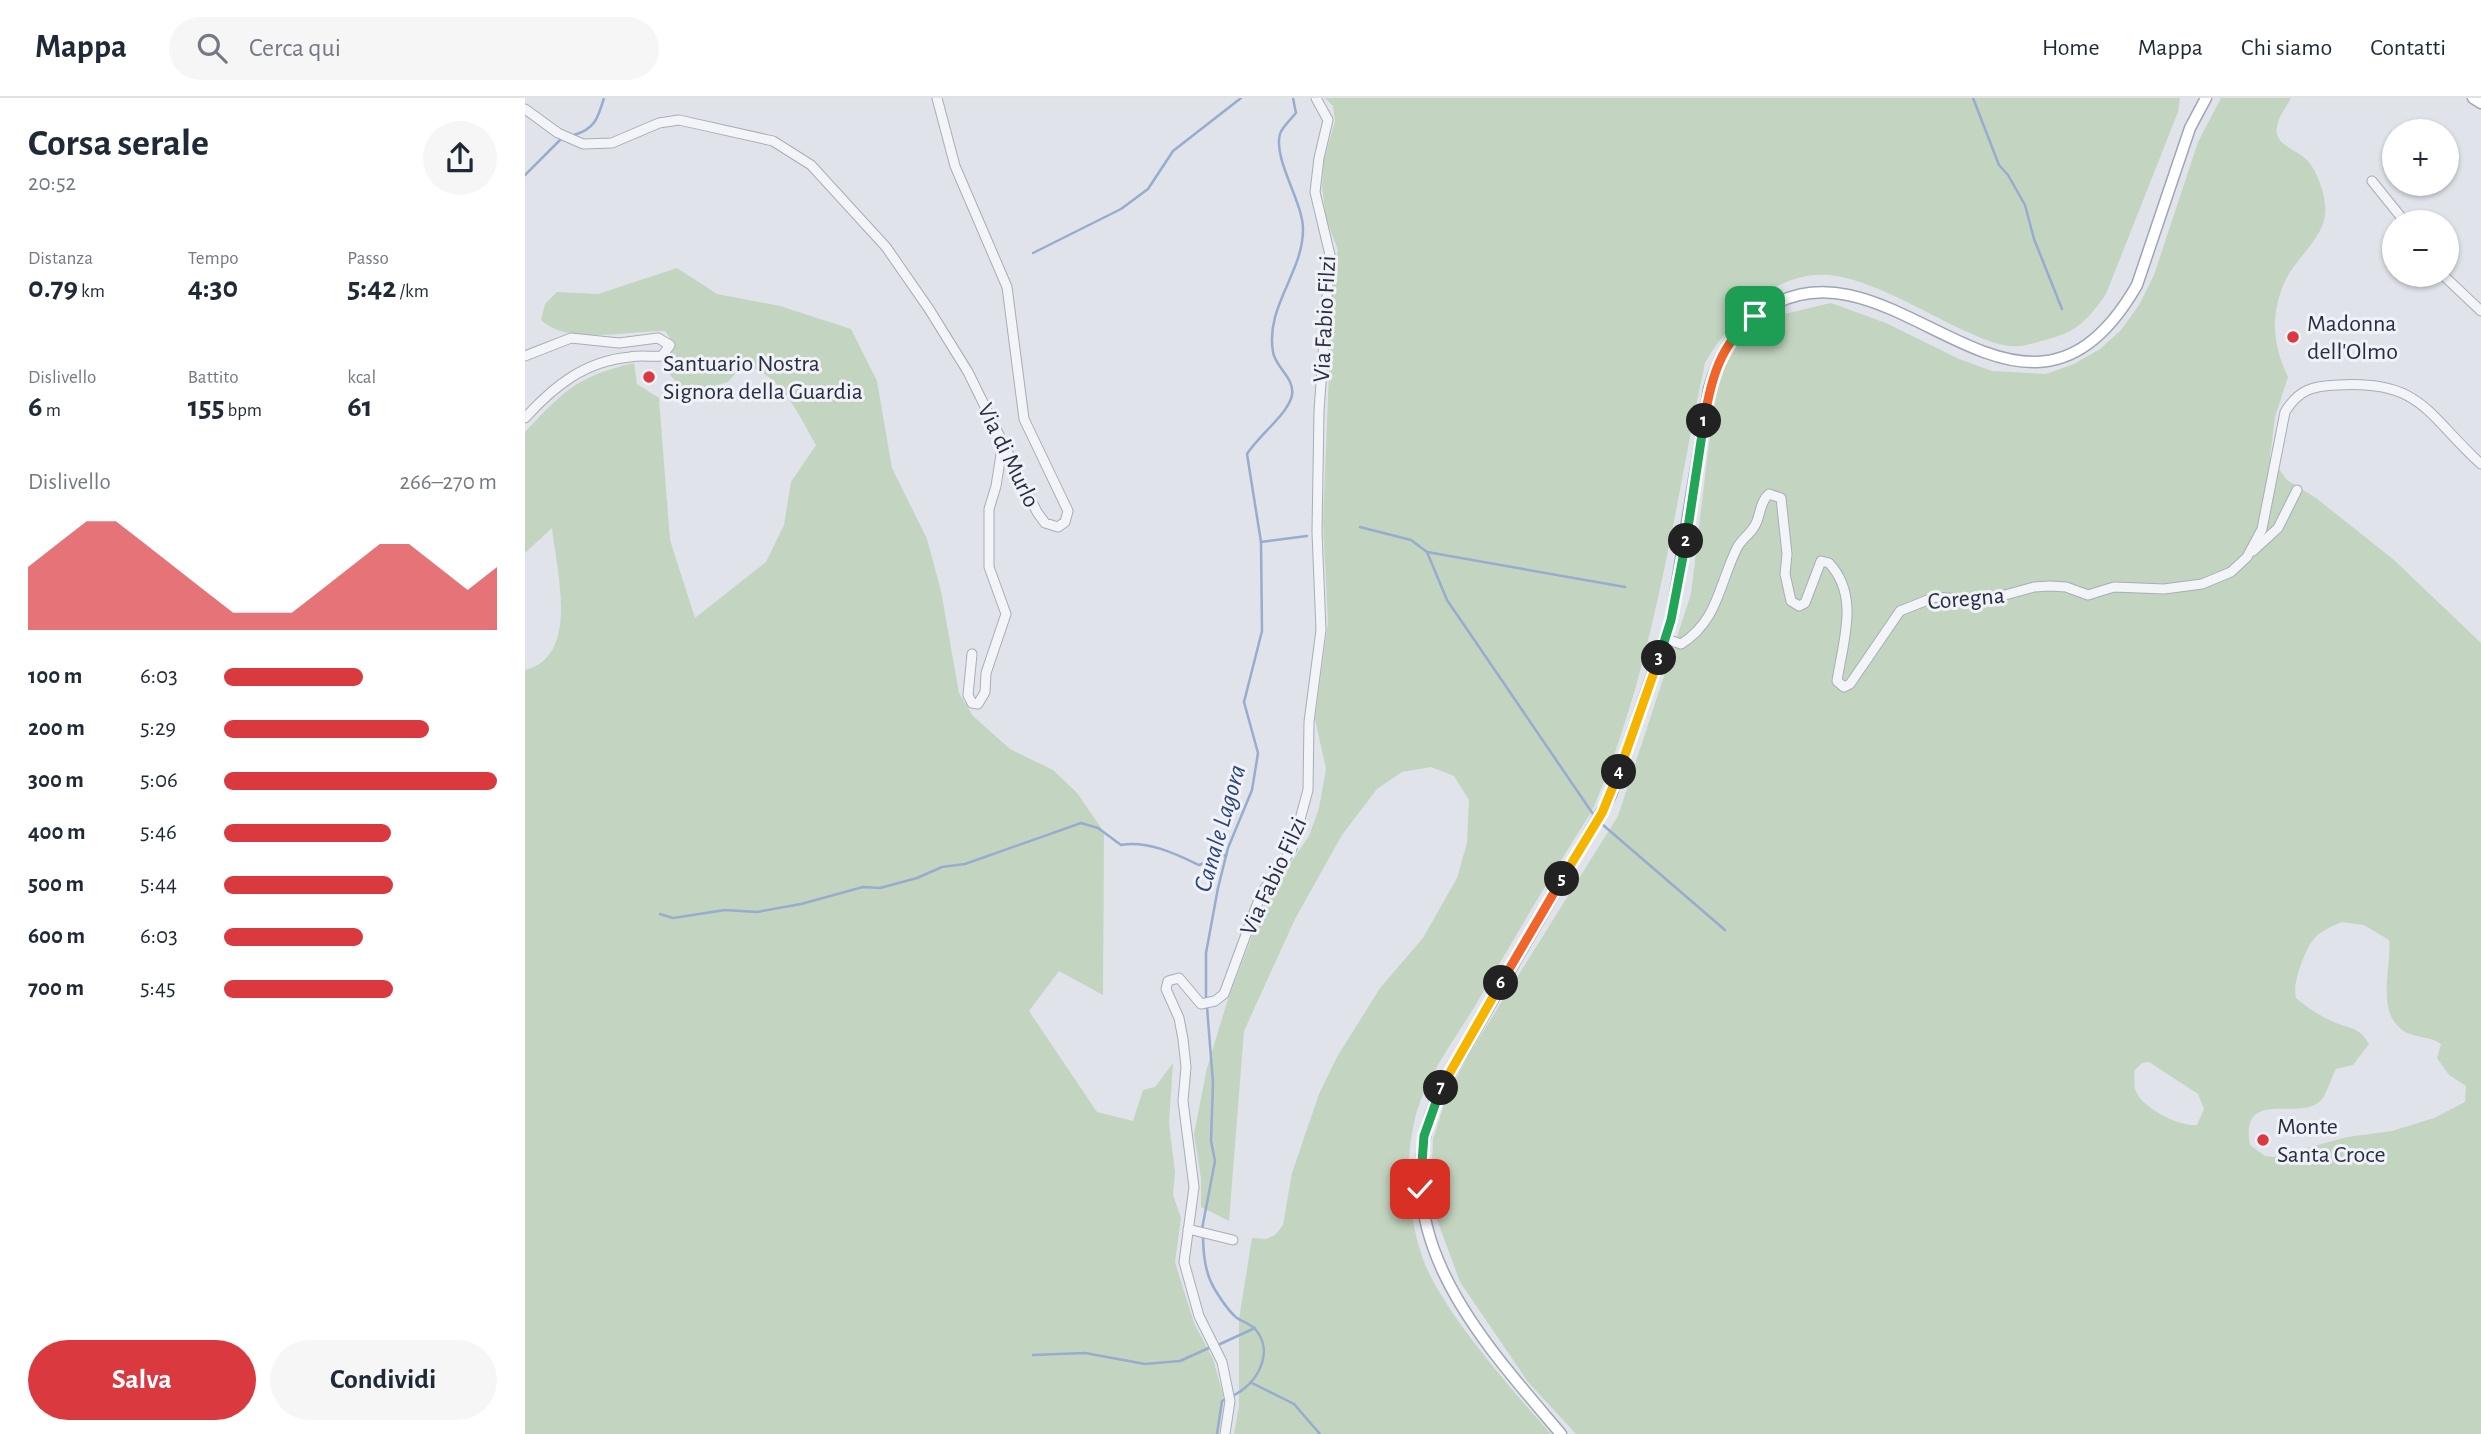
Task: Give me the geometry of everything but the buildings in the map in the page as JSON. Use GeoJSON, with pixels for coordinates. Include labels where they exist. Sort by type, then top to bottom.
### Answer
{"type":"FeatureCollection","features":[{"type":"Feature","properties":{"kind":"main road"},"geometry":{"type":"LineString","coordinates":[[1561,1434],[1496,1357],[1465,1314],[1439,1266],[1424,1217],[1420,1158],[1430,1113],[1439,1093],[1611,794],[1665,639],[1683,562],[1709,388],[1721,355],[1741,327],[1783,299],[1809,292],[1841,292],[1870,300],[1997,359],[2034,361],[2072,352],[2095,340],[2111,324],[2137,285],[2190,128],[2206,98]]}},
{"type":"Feature","properties":{"kind":"main road"},"geometry":{"type":"LineString","coordinates":[[2473,98],[2481,103]]}},
{"type":"Feature","properties":{"kind":"street","name":"Via di Murlo"},"geometry":{"type":"LineString","coordinates":[[525,109],[575,142],[601,144],[669,121],[705,123],[773,141],[798,155],[823,175],[887,247],[929,309],[1003,440],[1041,519],[1053,527],[1062,525],[1068,515],[1067,506],[1024,419],[1007,287],[955,166],[937,98]]}},
{"type":"Feature","properties":{"kind":"street","name":"Via Fabio Filzi"},"geometry":{"type":"LineString","coordinates":[[1225,1434],[1230,1401],[1222,1362],[1199,1316],[1184,1262],[1193,1230],[1194,1187],[1183,1101],[1186,1067],[1179,1018],[1166,989],[1168,981],[1181,979],[1201,1004],[1221,998],[1261,894],[1292,849],[1308,790],[1309,722],[1321,630],[1317,532],[1319,411],[1330,255],[1315,192],[1319,158],[1328,120],[1316,98]]}},
{"type":"Feature","properties":{"kind":"street"},"geometry":{"type":"LineString","coordinates":[[2372,181],[2395,210]]}},
{"type":"Feature","properties":{"kind":"street"},"geometry":{"type":"LineString","coordinates":[[2456,287],[2481,311]]}},
{"type":"Feature","properties":{"kind":"street"},"geometry":{"type":"LineString","coordinates":[[525,356],[552,343],[571,338],[619,344],[663,338],[670,345],[666,354],[609,360],[580,372],[561,382],[525,418]]}},
{"type":"Feature","properties":{"kind":"street","name":"Coregna"},"geometry":{"type":"LineString","coordinates":[[1665,639],[1681,644],[1706,623],[1718,601],[1738,545],[1755,526],[1769,494],[1781,498],[1787,593],[1791,601],[1799,606],[1805,603],[1821,561],[1829,563],[1840,580],[1849,608],[1837,681],[1842,687],[1850,684],[1901,611],[1935,597],[1983,601],[2034,587],[2050,586],[2066,587],[2088,595],[2114,587],[2184,587],[2217,579],[2231,572],[2247,557],[2262,529],[2285,412],[2294,397],[2313,386],[2372,383],[2402,391],[2426,408],[2481,464]]}},
{"type":"Feature","properties":{"kind":"street"},"geometry":{"type":"LineString","coordinates":[[972,654],[968,695],[972,703],[978,704],[985,692],[986,673],[1006,614],[989,567],[989,509],[996,486],[1003,440]]}},
{"type":"Feature","properties":{"kind":"street"},"geometry":{"type":"LineString","coordinates":[[2247,557],[2278,528],[2297,490]]}},
{"type":"Feature","properties":{"kind":"street"},"geometry":{"type":"LineString","coordinates":[[1193,1230],[1233,1240]]}},
{"type":"Feature","properties":{"kind":"green space"},"geometry":{"type":"Polygon","coordinates":[[[1325,98],[2180,98],[2178,112],[2106,294],[2087,318],[2073,329],[2028,345],[2004,345],[1963,330],[1862,283],[1829,275],[1809,276],[1772,289],[1756,301],[1727,330],[1705,363],[1647,646],[1613,757],[1592,811],[1431,1077],[1418,1107],[1411,1140],[1408,1175],[1411,1209],[1423,1259],[1432,1280],[1480,1350],[1551,1434],[1234,1434],[1239,1406],[1239,1319],[1252,1238],[1266,1239],[1275,1235],[1283,1225],[1292,1173],[1319,1094],[1337,1057],[1380,988],[1423,938],[1457,878],[1467,843],[1469,800],[1454,776],[1431,767],[1402,772],[1377,789],[1342,835],[1295,919],[1244,1031],[1229,1221],[1201,1207],[1201,1179],[1194,1134],[1207,1068],[1227,1002],[1267,897],[1309,836],[1319,808],[1326,769],[1315,719],[1328,623],[1323,523],[1333,271],[1338,250],[1326,219],[1322,187],[1324,160],[1335,121],[1333,106],[1325,98]]]}},
{"type":"Feature","properties":{"kind":"green space"},"geometry":{"type":"Polygon","coordinates":[[[2221,98],[2291,98],[2279,119],[2277,133],[2282,143],[2303,156],[2314,170],[2323,194],[2325,216],[2318,235],[2286,279],[2277,304],[2276,340],[2288,377],[2275,417],[2270,457],[2287,480],[2316,498],[2394,560],[2481,643],[2481,1434],[1576,1434],[1528,1382],[1460,1282],[1436,1217],[1431,1188],[1433,1139],[1445,1101],[1469,1054],[1618,816],[1691,594],[1714,401],[1726,357],[1737,341],[1772,317],[1831,303],[1886,323],[1959,359],[1992,371],[2046,374],[2074,364],[2100,349],[2121,330],[2139,305],[2154,275],[2198,142],[2221,98]],[[2342,922],[2324,930],[2313,940],[2297,977],[2296,998],[2325,1018],[2359,1032],[2369,1044],[2353,1065],[2336,1069],[2324,1096],[2313,1106],[2263,1111],[2254,1116],[2249,1127],[2250,1145],[2265,1156],[2274,1157],[2347,1137],[2392,1131],[2434,1118],[2465,1102],[2466,1086],[2449,1075],[2437,1058],[2441,1044],[2406,1032],[2393,1021],[2387,999],[2389,940],[2364,925],[2342,922]],[[2149,1062],[2142,1063],[2134,1071],[2138,1096],[2152,1109],[2171,1119],[2197,1125],[2204,1109],[2198,1094],[2149,1062]]]}},
{"type":"Feature","properties":{"kind":"green space"},"geometry":{"type":"Polygon","coordinates":[[[677,268],[717,294],[780,306],[851,329],[877,381],[892,468],[927,539],[941,591],[959,693],[973,716],[1010,749],[1053,770],[1077,793],[1104,832],[1103,995],[1059,971],[1029,1011],[1097,1112],[1133,1121],[1143,1090],[1155,1087],[1173,1063],[1169,1123],[1175,1172],[1173,1195],[1181,1218],[1175,1262],[1194,1323],[1213,1359],[1224,1398],[1219,1434],[525,1434],[525,670],[542,662],[553,648],[559,630],[561,609],[552,528],[525,553],[525,432],[573,387],[598,374],[634,363],[637,384],[659,398],[670,540],[695,618],[766,562],[784,525],[791,482],[816,445],[787,396],[778,385],[755,369],[742,366],[728,382],[686,394],[663,366],[675,345],[665,331],[583,335],[553,328],[541,320],[545,304],[557,292],[598,294],[677,268]]]}},
{"type":"Feature","properties":{"kind":"waterway"},"geometry":{"type":"LineString","coordinates":[[574,135],[587,130],[595,122],[604,98]]}},
{"type":"Feature","properties":{"kind":"waterway"},"geometry":{"type":"LineString","coordinates":[[1033,253],[1121,209],[1148,189],[1173,151],[1241,98]]}},
{"type":"Feature","properties":{"kind":"waterway","name":"Canale Lagora"},"geometry":{"type":"LineString","coordinates":[[1206,1000],[1206,953],[1218,888],[1228,848],[1252,790],[1258,753],[1244,702],[1262,631],[1261,542],[1247,454],[1279,417],[1292,395],[1291,383],[1273,352],[1272,335],[1274,319],[1302,244],[1301,217],[1279,144],[1281,131],[1296,113],[1293,98]]}},
{"type":"Feature","properties":{"kind":"waterway"},"geometry":{"type":"LineString","coordinates":[[1973,98],[1999,165],[2025,205],[2034,239],[2062,309]]}},
{"type":"Feature","properties":{"kind":"waterway"},"geometry":{"type":"LineString","coordinates":[[525,175],[561,139]]}},
{"type":"Feature","properties":{"kind":"waterway"},"geometry":{"type":"LineString","coordinates":[[1360,527],[1411,540],[1427,552],[1625,587]]}},
{"type":"Feature","properties":{"kind":"waterway"},"geometry":{"type":"LineString","coordinates":[[1261,542],[1307,536]]}},
{"type":"Feature","properties":{"kind":"waterway"},"geometry":{"type":"LineString","coordinates":[[1427,552],[1447,600],[1595,817]]}},
{"type":"Feature","properties":{"kind":"waterway"},"geometry":{"type":"LineString","coordinates":[[660,914],[673,918],[725,910],[757,912],[801,904],[863,887],[880,888],[917,878],[942,867],[965,864],[1081,823],[1098,828],[1121,845],[1151,846],[1199,865],[1226,855]]}},
{"type":"Feature","properties":{"kind":"waterway"},"geometry":{"type":"LineString","coordinates":[[1603,825],[1725,930]]}},
{"type":"Feature","properties":{"kind":"waterway","name":"Canale Lagora"},"geometry":{"type":"LineString","coordinates":[[1202,1229],[1215,1161],[1211,1141],[1213,1083],[1207,1007]]}},
{"type":"Feature","properties":{"kind":"waterway","name":"Canale Lagora"},"geometry":{"type":"LineString","coordinates":[[1203,1235],[1205,1263],[1214,1288],[1234,1315],[1256,1330],[1264,1349],[1255,1377],[1249,1385],[1232,1396]]}},
{"type":"Feature","properties":{"kind":"waterway"},"geometry":{"type":"LineString","coordinates":[[1218,1345],[1255,1328]]}},
{"type":"Feature","properties":{"kind":"waterway"},"geometry":{"type":"LineString","coordinates":[[1033,1355],[1085,1353],[1145,1364],[1180,1361],[1211,1347]]}},
{"type":"Feature","properties":{"kind":"waterway"},"geometry":{"type":"LineString","coordinates":[[1252,1383],[1294,1404],[1320,1434]]}},
{"type":"Feature","properties":{"kind":"waterway","name":"Canale Lagora"},"geometry":{"type":"LineString","coordinates":[[1217,1434],[1222,1401],[1226,1399]]}},
{"type":"Feature","properties":{"kind":"place","name":"Madonna dell'Olmo"},"geometry":{"type":"Point","coordinates":[2293,337]}},
{"type":"Feature","properties":{"kind":"place","name":"Santuario Nostra Signora della Guardia"},"geometry":{"type":"Point","coordinates":[649,377]}},
{"type":"Feature","properties":{"kind":"place","name":"Monte Santa Croce"},"geometry":{"type":"Point","coordinates":[2263,1140]}},
{"type":"Feature","properties":{"kind":"route"},"geometry":{"type":"LineString","coordinates":[[1420,1189],[1420,1158],[1424,1136],[1439,1093],[1611,794],[1671,620],[1683,562],[1709,388],[1721,355],[1741,327],[1755,316]]}}]}
